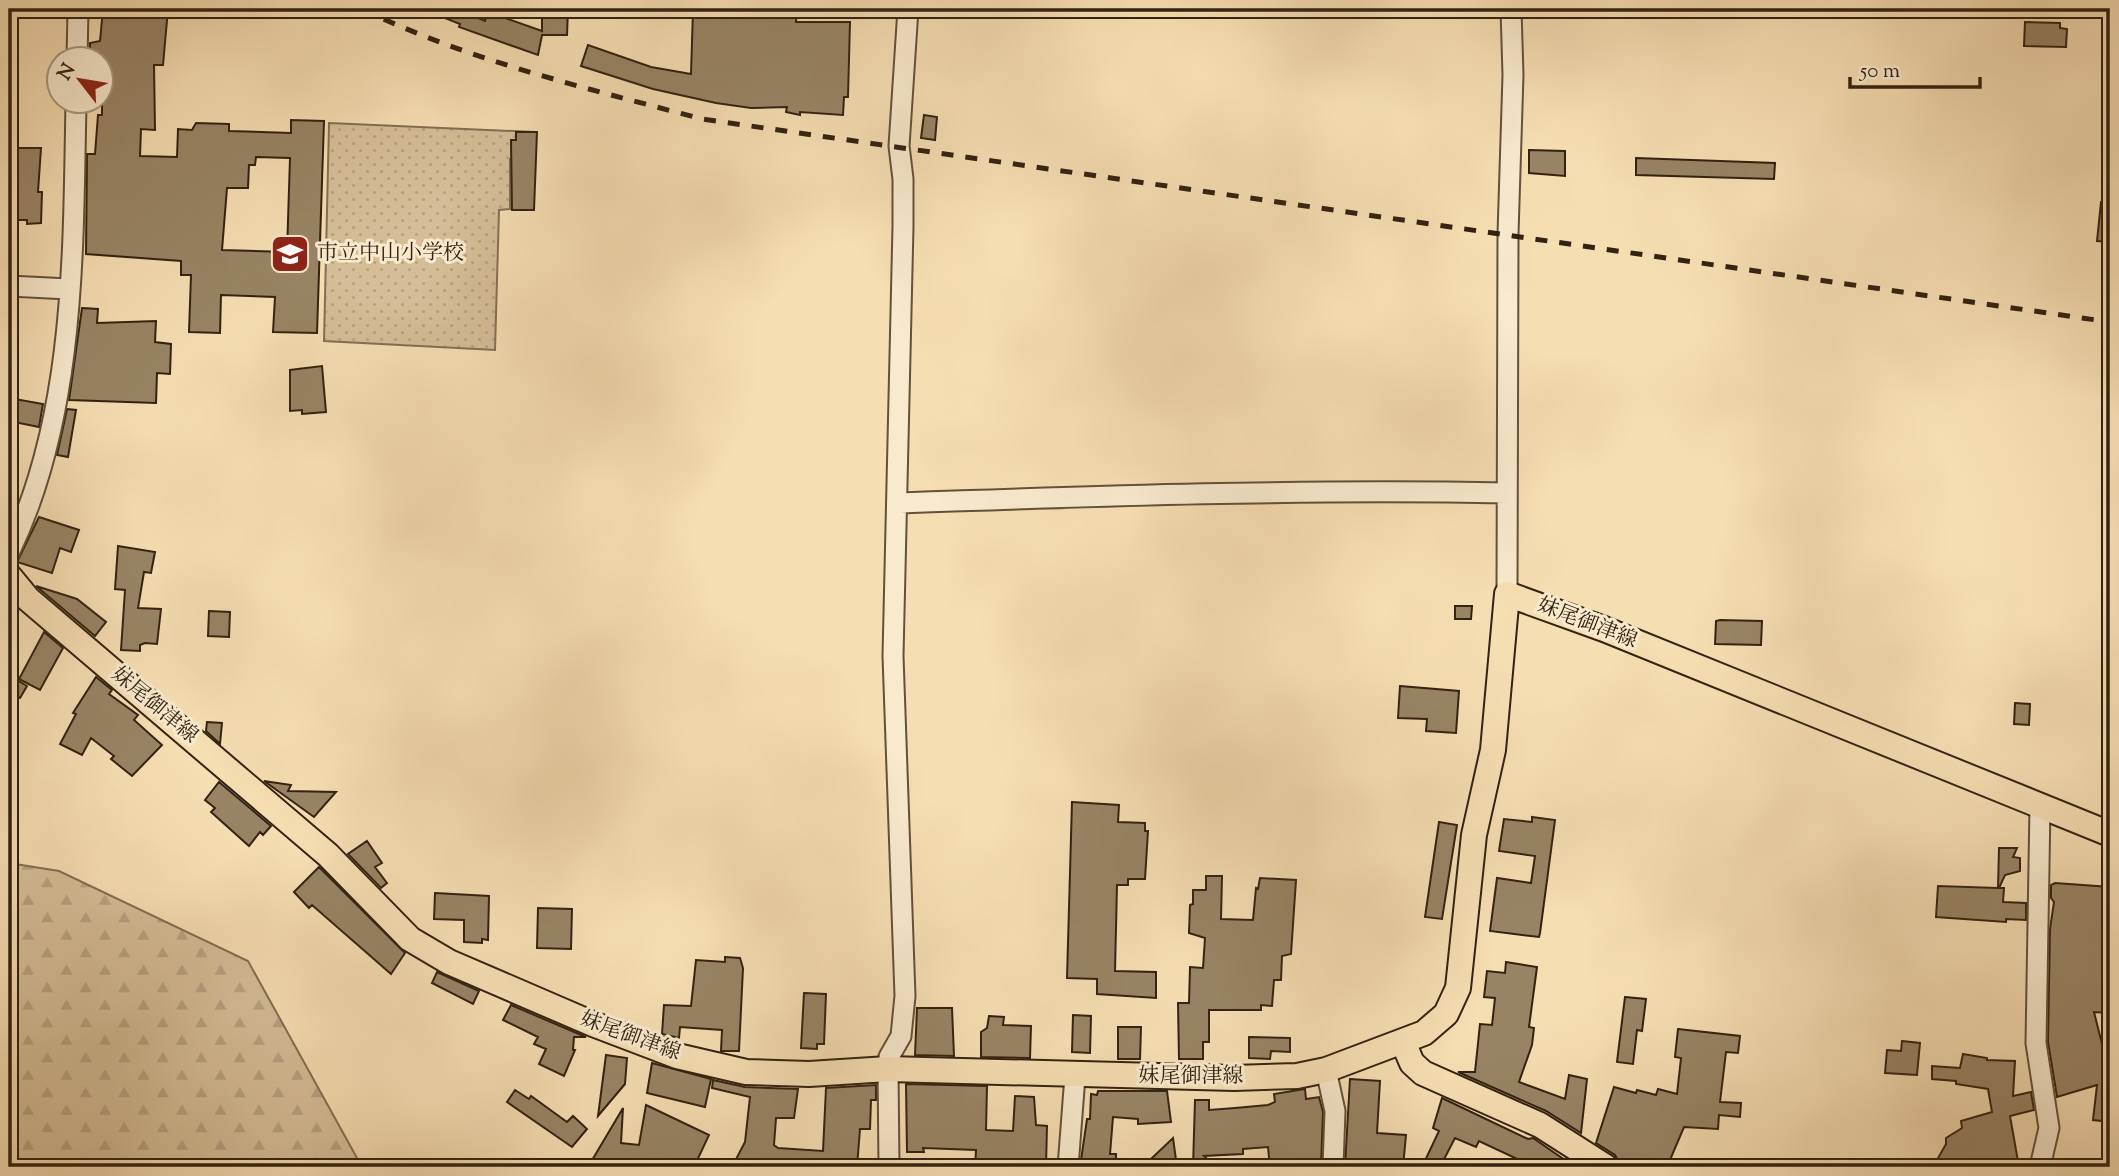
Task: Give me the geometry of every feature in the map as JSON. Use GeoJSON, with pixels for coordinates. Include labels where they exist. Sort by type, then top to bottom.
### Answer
{"type":"FeatureCollection","features":[{"type":"Feature","properties":{"kind":"main road","name":"妹尾御津線"},"geometry":{"type":"LineString","coordinates":[[9,576],[28,599],[328,855],[402,932],[449,962],[593,1024],[677,1055],[746,1072],[809,1074],[888,1069],[1075,1076],[1297,1076],[1326,1070],[1424,1033],[1446,1014],[1458,988],[1474,835],[1493,750],[1507,594],[1604,629],[2110,834]]}},
{"type":"Feature","properties":{"kind":"main road"},"geometry":{"type":"LineString","coordinates":[[1403,1042],[1412,1063],[1423,1073],[1539,1125],[1606,1167]]}},
{"type":"Feature","properties":{"kind":"street"},"geometry":{"type":"LineString","coordinates":[[77,46],[78,9]]}},
{"type":"Feature","properties":{"kind":"street"},"geometry":{"type":"LineString","coordinates":[[889,1167],[889,1057],[901,1036],[905,996],[893,656],[903,226],[903,179],[899,146],[908,9]]}},
{"type":"Feature","properties":{"kind":"street"},"geometry":{"type":"LineString","coordinates":[[1507,594],[1508,261],[1513,75],[1510,9]]}},
{"type":"Feature","properties":{"kind":"street"},"geometry":{"type":"LineString","coordinates":[[9,553],[30,499],[49,432],[66,332],[73,254],[76,116]]}},
{"type":"Feature","properties":{"kind":"street"},"geometry":{"type":"LineString","coordinates":[[9,286],[69,289]]}},
{"type":"Feature","properties":{"kind":"street"},"geometry":{"type":"LineString","coordinates":[[898,503],[1233,492],[1507,493]]}},
{"type":"Feature","properties":{"kind":"street"},"geometry":{"type":"LineString","coordinates":[[2040,806],[2036,1043],[2049,1128],[2040,1167]]}},
{"type":"Feature","properties":{"kind":"street"},"geometry":{"type":"LineString","coordinates":[[1326,1070],[1335,1111],[1333,1167]]}},
{"type":"Feature","properties":{"kind":"street"},"geometry":{"type":"LineString","coordinates":[[1069,1167],[1075,1076]]}},
{"type":"Feature","properties":{"kind":"green space"},"geometry":{"type":"Polygon","coordinates":[[[329,123],[535,132],[534,159],[510,159],[510,209],[499,210],[495,350],[324,341],[329,123]]]}},
{"type":"Feature","properties":{"kind":"green space"},"geometry":{"type":"Polygon","coordinates":[[[9,863],[59,871],[248,961],[362,1167],[9,1167],[9,863]]]}},
{"type":"Feature","properties":{"kind":"building"},"geometry":{"type":"Polygon","coordinates":[[[103,9],[168,9],[163,65],[154,65],[155,130],[141,129],[140,156],[177,157],[178,129],[192,130],[196,123],[229,124],[229,131],[291,133],[291,120],[324,121],[317,333],[273,332],[275,297],[221,295],[220,333],[189,332],[191,275],[181,275],[181,261],[86,254],[87,154],[95,154],[98,116],[116,116],[116,46],[90,46],[90,43],[100,41],[103,9]],[[256,157],[255,165],[249,165],[248,188],[227,188],[222,250],[287,252],[290,158],[256,157]]]}},
{"type":"Feature","properties":{"kind":"building"},"geometry":{"type":"Polygon","coordinates":[[[423,9],[457,9],[485,21],[488,12],[542,31],[542,9],[568,9],[567,35],[542,35],[538,55],[459,27],[460,24],[423,9]]]}},
{"type":"Feature","properties":{"kind":"building"},"geometry":{"type":"Polygon","coordinates":[[[693,9],[797,9],[796,22],[850,22],[848,97],[844,97],[843,115],[800,112],[800,115],[786,112],[787,107],[751,108],[716,103],[653,89],[581,66],[588,45],[651,67],[691,74],[693,9]]]}},
{"type":"Feature","properties":{"kind":"building"},"geometry":{"type":"Polygon","coordinates":[[[2025,22],[2060,23],[2060,28],[2067,29],[2066,47],[2024,46],[2025,22]]]}},
{"type":"Feature","properties":{"kind":"building"},"geometry":{"type":"Polygon","coordinates":[[[924,115],[937,117],[935,140],[921,138],[924,115]]]}},
{"type":"Feature","properties":{"kind":"building"},"geometry":{"type":"Polygon","coordinates":[[[516,132],[537,132],[534,210],[512,210],[511,140],[516,140],[516,132]]]}},
{"type":"Feature","properties":{"kind":"building"},"geometry":{"type":"Polygon","coordinates":[[[41,148],[38,192],[42,192],[41,223],[27,224],[27,220],[16,220],[17,184],[9,183],[9,150],[41,148]]]}},
{"type":"Feature","properties":{"kind":"building"},"geometry":{"type":"Polygon","coordinates":[[[1529,150],[1565,151],[1565,176],[1529,173],[1529,150]]]}},
{"type":"Feature","properties":{"kind":"building"},"geometry":{"type":"Polygon","coordinates":[[[1636,158],[1775,163],[1774,179],[1636,175],[1636,158]]]}},
{"type":"Feature","properties":{"kind":"building"},"geometry":{"type":"Polygon","coordinates":[[[2101,202],[2110,203],[2110,242],[2097,241],[2101,202]]]}},
{"type":"Feature","properties":{"kind":"building"},"geometry":{"type":"Polygon","coordinates":[[[82,308],[98,309],[97,323],[156,321],[155,342],[171,344],[170,374],[157,373],[156,403],[69,400],[82,308]]]}},
{"type":"Feature","properties":{"kind":"building"},"geometry":{"type":"Polygon","coordinates":[[[322,366],[326,412],[302,414],[302,410],[290,411],[290,370],[322,366]]]}},
{"type":"Feature","properties":{"kind":"building"},"geometry":{"type":"Polygon","coordinates":[[[9,398],[43,404],[39,427],[9,421],[9,398]]]}},
{"type":"Feature","properties":{"kind":"building"},"geometry":{"type":"Polygon","coordinates":[[[67,409],[76,410],[68,457],[57,455],[67,409]]]}},
{"type":"Feature","properties":{"kind":"building"},"geometry":{"type":"Polygon","coordinates":[[[39,517],[79,530],[71,552],[60,548],[52,573],[17,562],[39,517]]]}},
{"type":"Feature","properties":{"kind":"building"},"geometry":{"type":"Polygon","coordinates":[[[118,546],[155,552],[151,573],[144,572],[138,608],[161,609],[157,644],[140,645],[140,651],[121,650],[125,590],[115,589],[118,546]]]}},
{"type":"Feature","properties":{"kind":"building"},"geometry":{"type":"Polygon","coordinates":[[[36,586],[77,599],[106,622],[95,636],[36,586]]]}},
{"type":"Feature","properties":{"kind":"building"},"geometry":{"type":"Polygon","coordinates":[[[1455,606],[1472,606],[1471,619],[1455,619],[1455,606]]]}},
{"type":"Feature","properties":{"kind":"building"},"geometry":{"type":"Polygon","coordinates":[[[209,611],[230,612],[229,637],[208,636],[209,611]]]}},
{"type":"Feature","properties":{"kind":"building"},"geometry":{"type":"Polygon","coordinates":[[[1716,621],[1762,621],[1761,645],[1715,644],[1716,621]]]}},
{"type":"Feature","properties":{"kind":"building"},"geometry":{"type":"Polygon","coordinates":[[[44,632],[63,648],[40,690],[19,679],[44,632]]]}},
{"type":"Feature","properties":{"kind":"building"},"geometry":{"type":"Polygon","coordinates":[[[96,677],[112,690],[109,694],[138,715],[134,720],[162,745],[132,776],[111,759],[114,756],[91,738],[82,755],[60,744],[76,714],[73,713],[96,677]]]}},
{"type":"Feature","properties":{"kind":"building"},"geometry":{"type":"Polygon","coordinates":[[[15,679],[27,686],[20,698],[9,692],[15,679]]]}},
{"type":"Feature","properties":{"kind":"building"},"geometry":{"type":"Polygon","coordinates":[[[1400,686],[1459,691],[1456,733],[1426,731],[1427,719],[1398,718],[1400,686]]]}},
{"type":"Feature","properties":{"kind":"building"},"geometry":{"type":"Polygon","coordinates":[[[2015,703],[2030,704],[2029,725],[2014,724],[2015,703]]]}},
{"type":"Feature","properties":{"kind":"building"},"geometry":{"type":"Polygon","coordinates":[[[207,722],[222,723],[220,744],[206,731],[207,722]]]}},
{"type":"Feature","properties":{"kind":"building"},"geometry":{"type":"Polygon","coordinates":[[[264,781],[291,785],[288,791],[336,792],[314,817],[264,781]]]}},
{"type":"Feature","properties":{"kind":"building"},"geometry":{"type":"Polygon","coordinates":[[[219,782],[271,826],[263,835],[260,832],[249,846],[211,812],[215,808],[205,800],[219,782]]]}},
{"type":"Feature","properties":{"kind":"building"},"geometry":{"type":"Polygon","coordinates":[[[1072,802],[1119,805],[1118,822],[1145,823],[1145,831],[1148,831],[1145,879],[1128,879],[1128,885],[1117,885],[1115,971],[1156,972],[1156,998],[1097,994],[1097,979],[1067,978],[1072,802]]]}},
{"type":"Feature","properties":{"kind":"building"},"geometry":{"type":"Polygon","coordinates":[[[1532,817],[1555,820],[1539,937],[1490,931],[1497,878],[1531,883],[1535,856],[1499,851],[1504,819],[1532,822],[1532,817]]]}},
{"type":"Feature","properties":{"kind":"building"},"geometry":{"type":"Polygon","coordinates":[[[1439,822],[1457,825],[1442,919],[1425,917],[1439,822]]]}},
{"type":"Feature","properties":{"kind":"building"},"geometry":{"type":"Polygon","coordinates":[[[367,841],[382,863],[375,867],[387,883],[381,888],[348,854],[367,841]]]}},
{"type":"Feature","properties":{"kind":"building"},"geometry":{"type":"Polygon","coordinates":[[[1999,848],[2017,848],[2013,857],[2020,858],[2020,871],[2005,875],[1999,888],[2004,888],[2003,902],[2026,903],[2026,920],[2006,919],[2006,922],[1936,917],[1938,886],[1998,888],[1999,848]]]}},
{"type":"Feature","properties":{"kind":"building"},"geometry":{"type":"Polygon","coordinates":[[[319,867],[405,953],[391,974],[312,905],[309,908],[294,892],[319,867]]]}},
{"type":"Feature","properties":{"kind":"building"},"geometry":{"type":"Polygon","coordinates":[[[1206,876],[1222,876],[1221,919],[1253,920],[1256,888],[1258,889],[1260,878],[1296,880],[1291,954],[1282,956],[1281,980],[1274,980],[1272,1006],[1261,1005],[1261,1010],[1209,1010],[1209,1042],[1203,1042],[1203,1059],[1179,1059],[1178,1003],[1189,1003],[1190,967],[1203,968],[1205,938],[1189,933],[1190,905],[1193,904],[1193,890],[1206,890],[1206,876]]]}},
{"type":"Feature","properties":{"kind":"building"},"geometry":{"type":"Polygon","coordinates":[[[2055,883],[2110,887],[2110,1013],[2094,1012],[2103,1048],[2110,1046],[2110,1122],[2093,1120],[2097,1085],[2057,1097],[2048,1042],[2050,929],[2054,902],[2051,898],[2051,885],[2055,883]]]}},
{"type":"Feature","properties":{"kind":"building"},"geometry":{"type":"Polygon","coordinates":[[[435,893],[489,896],[488,940],[482,939],[482,943],[464,942],[464,920],[434,919],[435,893]]]}},
{"type":"Feature","properties":{"kind":"building"},"geometry":{"type":"Polygon","coordinates":[[[538,908],[572,909],[571,949],[537,948],[538,908]]]}},
{"type":"Feature","properties":{"kind":"building"},"geometry":{"type":"Polygon","coordinates":[[[725,957],[740,958],[743,968],[739,1051],[721,1051],[722,1030],[680,1027],[679,1038],[662,1034],[664,1005],[691,1006],[696,960],[725,962],[725,957]]]}},
{"type":"Feature","properties":{"kind":"building"},"geometry":{"type":"Polygon","coordinates":[[[1506,962],[1537,967],[1529,1027],[1534,1028],[1532,1045],[1519,1082],[1565,1099],[1569,1075],[1587,1079],[1581,1133],[1546,1111],[1458,1072],[1475,1072],[1480,1024],[1492,1025],[1495,998],[1484,997],[1487,971],[1505,973],[1506,962]]]}},
{"type":"Feature","properties":{"kind":"building"},"geometry":{"type":"Polygon","coordinates":[[[437,972],[479,991],[473,1004],[432,983],[437,972]]]}},
{"type":"Feature","properties":{"kind":"building"},"geometry":{"type":"Polygon","coordinates":[[[804,993],[826,994],[824,1044],[817,1044],[817,1049],[801,1048],[804,993]]]}},
{"type":"Feature","properties":{"kind":"building"},"geometry":{"type":"Polygon","coordinates":[[[1625,997],[1646,999],[1642,1031],[1637,1030],[1633,1064],[1617,1062],[1625,997]]]}},
{"type":"Feature","properties":{"kind":"building"},"geometry":{"type":"Polygon","coordinates":[[[511,1005],[586,1037],[574,1037],[575,1050],[564,1076],[539,1064],[546,1049],[534,1044],[538,1037],[503,1020],[511,1005]]]}},
{"type":"Feature","properties":{"kind":"building"},"geometry":{"type":"Polygon","coordinates":[[[917,1008],[952,1008],[954,1056],[915,1055],[917,1008]]]}},
{"type":"Feature","properties":{"kind":"building"},"geometry":{"type":"Polygon","coordinates":[[[1073,1015],[1091,1016],[1090,1053],[1072,1052],[1073,1015]]]}},
{"type":"Feature","properties":{"kind":"building"},"geometry":{"type":"Polygon","coordinates":[[[989,1016],[1004,1017],[1003,1025],[1031,1026],[1030,1058],[981,1057],[981,1032],[987,1028],[989,1016]]]}},
{"type":"Feature","properties":{"kind":"building"},"geometry":{"type":"Polygon","coordinates":[[[1118,1027],[1141,1027],[1140,1059],[1118,1059],[1118,1027]]]}},
{"type":"Feature","properties":{"kind":"building"},"geometry":{"type":"Polygon","coordinates":[[[1678,1029],[1740,1036],[1738,1053],[1726,1052],[1720,1102],[1741,1103],[1740,1117],[1719,1115],[1718,1129],[1684,1127],[1667,1167],[1621,1167],[1615,1155],[1596,1143],[1614,1087],[1636,1093],[1637,1090],[1656,1095],[1658,1089],[1677,1094],[1681,1058],[1675,1057],[1678,1029]]]}},
{"type":"Feature","properties":{"kind":"building"},"geometry":{"type":"Polygon","coordinates":[[[1249,1037],[1290,1038],[1290,1052],[1271,1051],[1270,1059],[1249,1058],[1249,1037]]]}},
{"type":"Feature","properties":{"kind":"building"},"geometry":{"type":"Polygon","coordinates":[[[1902,1041],[1920,1043],[1917,1075],[1885,1073],[1887,1050],[1901,1051],[1902,1041]]]}},
{"type":"Feature","properties":{"kind":"building"},"geometry":{"type":"Polygon","coordinates":[[[1963,1054],[1987,1060],[2015,1061],[2013,1096],[2031,1092],[2034,1110],[2010,1116],[2019,1167],[1933,1167],[1946,1144],[1946,1138],[1962,1128],[1961,1121],[1992,1112],[1988,1089],[1956,1084],[1956,1081],[1932,1079],[1932,1066],[1960,1068],[1963,1054]]]}},
{"type":"Feature","properties":{"kind":"building"},"geometry":{"type":"Polygon","coordinates":[[[606,1055],[627,1058],[625,1084],[598,1116],[606,1055]]]}},
{"type":"Feature","properties":{"kind":"building"},"geometry":{"type":"Polygon","coordinates":[[[652,1063],[711,1079],[705,1107],[647,1093],[652,1063]]]}},
{"type":"Feature","properties":{"kind":"building"},"geometry":{"type":"Polygon","coordinates":[[[1350,1079],[1380,1081],[1377,1133],[1406,1135],[1403,1167],[1345,1166],[1350,1079]]]}},
{"type":"Feature","properties":{"kind":"building"},"geometry":{"type":"Polygon","coordinates":[[[713,1080],[745,1087],[798,1089],[794,1118],[776,1118],[774,1145],[778,1148],[823,1151],[826,1088],[876,1085],[876,1100],[871,1100],[870,1129],[860,1129],[857,1167],[732,1167],[745,1142],[750,1097],[712,1088],[713,1080]]]}},
{"type":"Feature","properties":{"kind":"building"},"geometry":{"type":"Polygon","coordinates":[[[906,1084],[987,1086],[986,1130],[1013,1131],[1015,1096],[1034,1097],[1036,1125],[1047,1126],[1046,1167],[975,1167],[976,1150],[923,1148],[924,1152],[907,1152],[906,1084]]]}},
{"type":"Feature","properties":{"kind":"building"},"geometry":{"type":"Polygon","coordinates":[[[1305,1089],[1306,1099],[1319,1097],[1323,1112],[1321,1167],[1270,1167],[1268,1147],[1243,1149],[1243,1154],[1204,1156],[1216,1167],[1193,1167],[1195,1100],[1209,1100],[1209,1110],[1268,1105],[1275,1102],[1274,1094],[1305,1089]]]}},
{"type":"Feature","properties":{"kind":"building"},"geometry":{"type":"Polygon","coordinates":[[[515,1090],[529,1099],[531,1096],[567,1122],[573,1116],[587,1129],[572,1147],[507,1102],[515,1090]]]}},
{"type":"Feature","properties":{"kind":"building"},"geometry":{"type":"Polygon","coordinates":[[[1098,1091],[1167,1091],[1171,1122],[1138,1124],[1138,1119],[1113,1117],[1110,1154],[1116,1154],[1116,1167],[1080,1167],[1087,1119],[1090,1119],[1091,1094],[1097,1095],[1098,1091]]]}},
{"type":"Feature","properties":{"kind":"building"},"geometry":{"type":"Polygon","coordinates":[[[1442,1098],[1528,1139],[1533,1138],[1575,1167],[1534,1167],[1479,1141],[1476,1147],[1455,1138],[1440,1167],[1422,1167],[1439,1131],[1433,1128],[1442,1098]]]}},
{"type":"Feature","properties":{"kind":"building"},"geometry":{"type":"Polygon","coordinates":[[[646,1105],[709,1135],[694,1167],[588,1167],[623,1108],[621,1143],[639,1145],[646,1105]]]}},
{"type":"Feature","properties":{"kind":"building"},"geometry":{"type":"Polygon","coordinates":[[[1173,1138],[1177,1167],[1144,1167],[1151,1159],[1173,1138]]]}},
{"type":"Feature","properties":{"kind":"railway"},"geometry":{"type":"LineString","coordinates":[[362,9],[444,44],[529,72],[702,119],[2110,322]]}},
{"type":"Feature","properties":{"kind":"place","name":"市立中山小学校"},"geometry":{"type":"Point","coordinates":[290,254]}}]}
